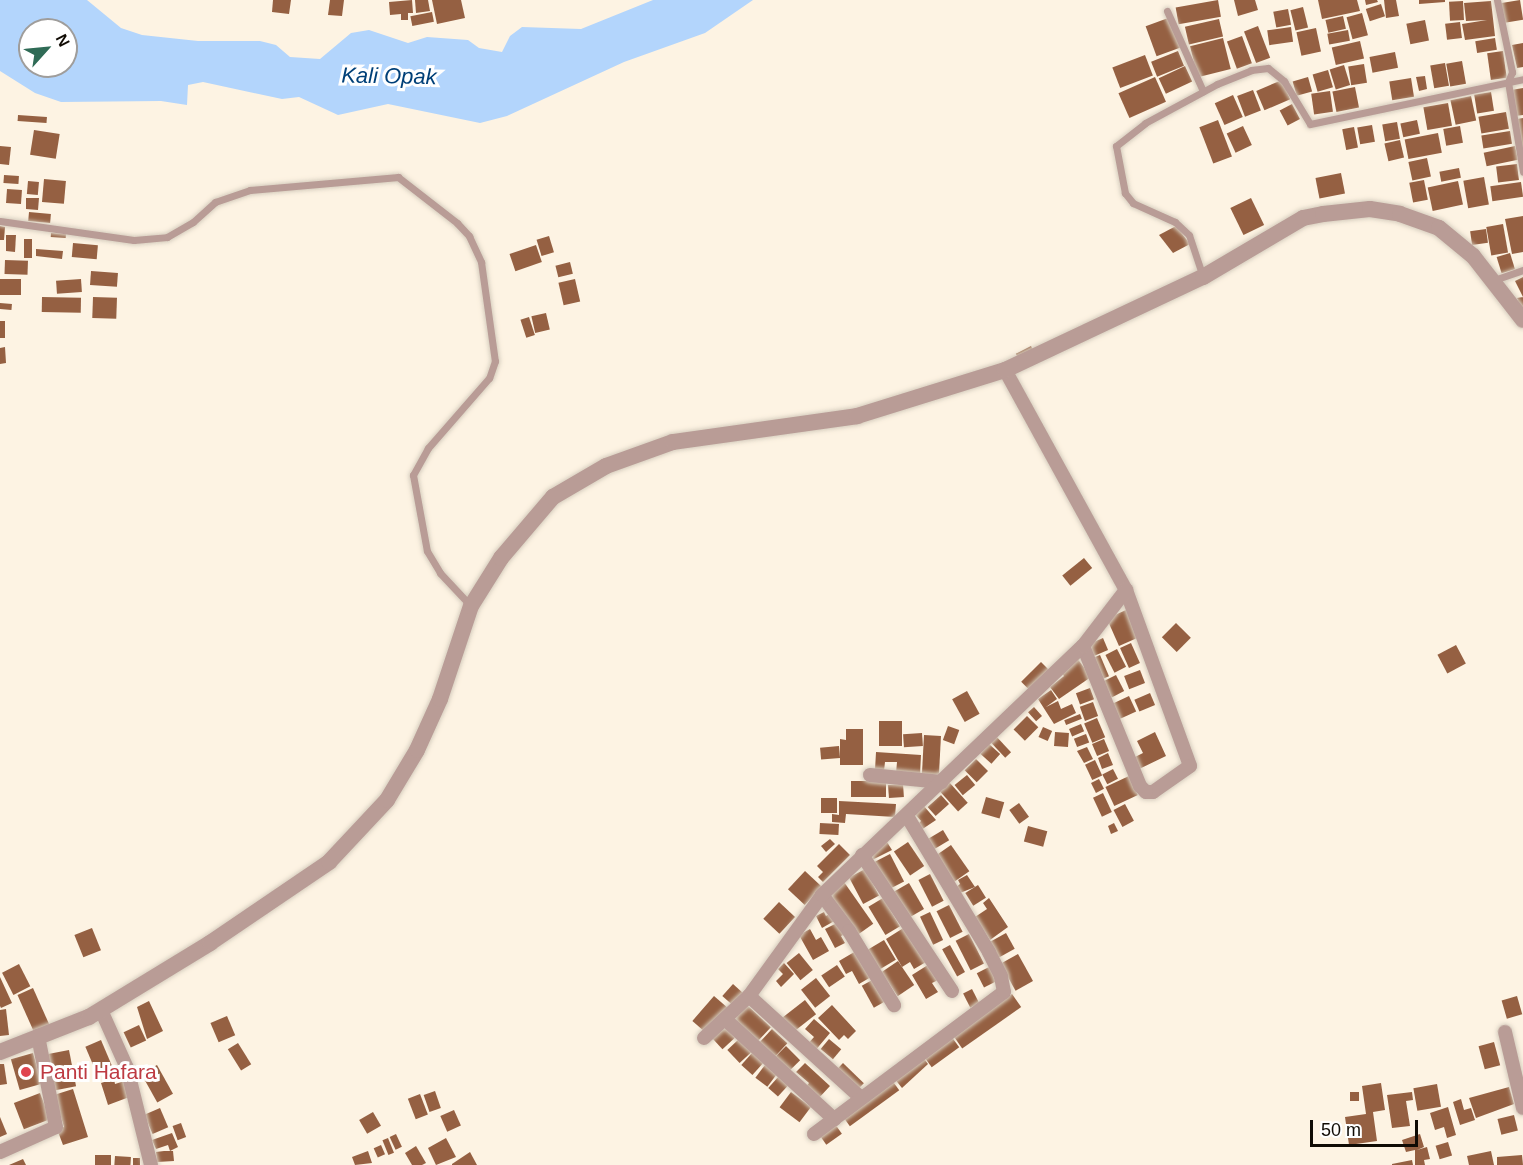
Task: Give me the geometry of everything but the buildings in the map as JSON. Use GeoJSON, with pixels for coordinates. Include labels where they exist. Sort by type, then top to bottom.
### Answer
{"type":"FeatureCollection","features":[{"type":"Feature","properties":{"kind":"street"},"geometry":{"type":"LineString","coordinates":[[0,1052],[101,1010],[311,876],[387,800],[417,750],[440,699],[471,606],[501,558],[538,512],[573,483],[606,466],[673,442],[857,416],[1005,370],[1203,277],[1303,218],[1370,209],[1400,214],[1439,228],[1456,238],[1523,320]]}},
{"type":"Feature","properties":{"kind":"street"},"geometry":{"type":"LineString","coordinates":[[1005,370],[1126,590],[1190,766],[1153,792],[1146,792],[1140,786],[1083,646]]}},
{"type":"Feature","properties":{"kind":"street"},"geometry":{"type":"LineString","coordinates":[[704,1038],[726,1020],[749,996],[822,896],[862,855],[907,816],[1083,646],[1126,590]]}},
{"type":"Feature","properties":{"kind":"street"},"geometry":{"type":"LineString","coordinates":[[870,775],[942,782]]}},
{"type":"Feature","properties":{"kind":"street"},"geometry":{"type":"LineString","coordinates":[[814,1134],[1004,992],[1001,976],[989,952],[907,816]]}},
{"type":"Feature","properties":{"kind":"street"},"geometry":{"type":"LineString","coordinates":[[862,855],[952,990]]}},
{"type":"Feature","properties":{"kind":"street"},"geometry":{"type":"LineString","coordinates":[[822,896],[849,931],[894,1005]]}},
{"type":"Feature","properties":{"kind":"street"},"geometry":{"type":"LineString","coordinates":[[749,996],[861,1098]]}},
{"type":"Feature","properties":{"kind":"street"},"geometry":{"type":"LineString","coordinates":[[101,1010],[127,1068],[151,1165]]}},
{"type":"Feature","properties":{"kind":"street"},"geometry":{"type":"LineString","coordinates":[[726,1020],[834,1119]]}},
{"type":"Feature","properties":{"kind":"street"},"geometry":{"type":"LineString","coordinates":[[1505,1032],[1523,1108]]}},
{"type":"Feature","properties":{"kind":"street"},"geometry":{"type":"LineString","coordinates":[[0,1152],[56,1127],[38,1036]]}},
{"type":"Feature","properties":{"kind":"lane"},"geometry":{"type":"LineString","coordinates":[[1497,0],[1512,72],[1508,82],[1523,172]]}},
{"type":"Feature","properties":{"kind":"lane"},"geometry":{"type":"LineString","coordinates":[[1167,10],[1203,91]]}},
{"type":"Feature","properties":{"kind":"lane"},"geometry":{"type":"LineString","coordinates":[[1203,277],[1189,235],[1174,222],[1133,203],[1125,193],[1116,146],[1145,123],[1203,91],[1251,70],[1268,68],[1284,81],[1305,119],[1319,124],[1523,80]]}},
{"type":"Feature","properties":{"kind":"lane"},"geometry":{"type":"LineString","coordinates":[[0,221],[134,240],[166,237],[193,222],[215,202],[250,190],[398,177],[457,223],[469,236],[481,262],[495,361],[489,378],[428,448],[413,475],[427,551],[440,573],[471,606]]}},
{"type":"Feature","properties":{"kind":"lane"},"geometry":{"type":"LineString","coordinates":[[1492,281],[1523,270]]}},
{"type":"Feature","properties":{"kind":"water","name":"Kali Opak"},"geometry":{"type":"Polygon","coordinates":[[[0,0],[87,0],[121,28],[142,35],[198,41],[260,41],[276,45],[290,57],[320,59],[351,33],[369,30],[408,43],[427,37],[468,40],[479,48],[502,52],[510,36],[522,27],[581,29],[653,0],[753,0],[705,33],[624,62],[507,116],[480,123],[388,104],[338,115],[299,97],[282,99],[203,82],[188,85],[187,105],[161,101],[61,102],[35,93],[0,71],[0,0]]]}},
{"type":"Feature","properties":{"kind":"place","name":"Panti Hafara"},"geometry":{"type":"Point","coordinates":[26,1072]}}]}
